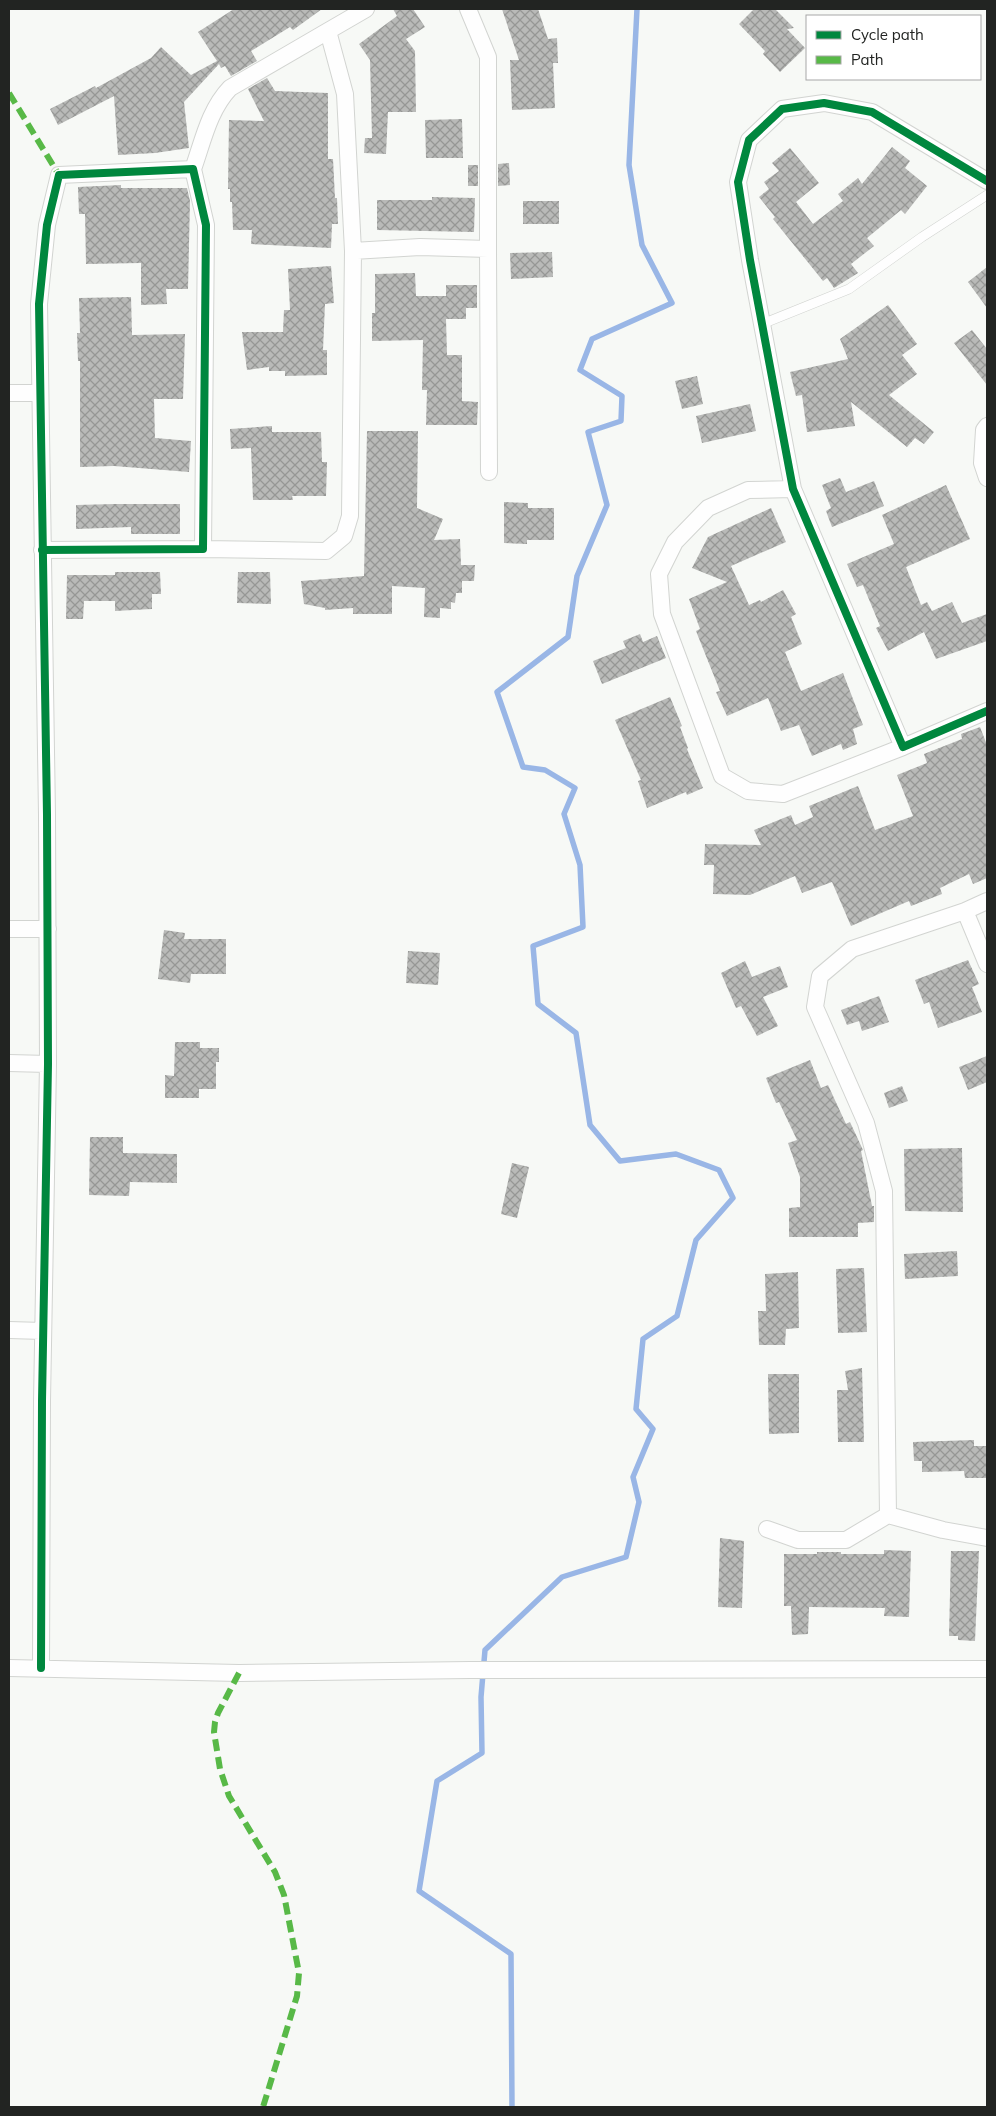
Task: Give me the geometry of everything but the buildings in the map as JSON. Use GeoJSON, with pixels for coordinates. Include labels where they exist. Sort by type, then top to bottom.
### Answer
{"type":"FeatureCollection","features":[{"type":"Feature","properties":{"kind":"street"},"geometry":{"type":"LineString","coordinates":[[203,549],[206,225],[193,169],[212,114],[219,100],[230,88],[366,9]]}},
{"type":"Feature","properties":{"kind":"street"},"geometry":{"type":"LineString","coordinates":[[468,9],[488,57],[489,472]]}},
{"type":"Feature","properties":{"kind":"street"},"geometry":{"type":"LineString","coordinates":[[42,550],[203,549],[326,551],[344,536],[350,516],[353,251],[345,94],[328,31]]}},
{"type":"Feature","properties":{"kind":"street"},"geometry":{"type":"LineString","coordinates":[[903,747],[793,489],[750,260],[738,182],[749,140],[782,109],[824,103],[872,112],[987,181]]}},
{"type":"Feature","properties":{"kind":"street"},"geometry":{"type":"LineString","coordinates":[[41,1668],[48,929],[39,304],[47,225],[59,175],[193,169]]}},
{"type":"Feature","properties":{"kind":"street"},"geometry":{"type":"LineString","coordinates":[[353,251],[420,247],[488,249]]}},
{"type":"Feature","properties":{"kind":"street"},"geometry":{"type":"LineString","coordinates":[[9,393],[40,393]]}},
{"type":"Feature","properties":{"kind":"street"},"geometry":{"type":"LineString","coordinates":[[987,426],[984,430],[982,463],[987,478]]}},
{"type":"Feature","properties":{"kind":"street"},"geometry":{"type":"LineString","coordinates":[[793,489],[748,490],[708,508],[675,542],[659,574],[662,614],[722,776],[748,791],[783,794],[903,747],[987,711]]}},
{"type":"Feature","properties":{"kind":"street"},"geometry":{"type":"LineString","coordinates":[[888,1515],[884,1191],[866,1123],[815,1007],[820,976],[852,949],[965,911],[987,901]]}},
{"type":"Feature","properties":{"kind":"street"},"geometry":{"type":"LineString","coordinates":[[965,911],[987,964]]}},
{"type":"Feature","properties":{"kind":"street"},"geometry":{"type":"LineString","coordinates":[[9,928],[48,929]]}},
{"type":"Feature","properties":{"kind":"street"},"geometry":{"type":"LineString","coordinates":[[9,1064],[48,1064]]}},
{"type":"Feature","properties":{"kind":"street"},"geometry":{"type":"LineString","coordinates":[[9,1330],[43,1331]]}},
{"type":"Feature","properties":{"kind":"street"},"geometry":{"type":"LineString","coordinates":[[767,1529],[798,1540],[846,1540],[888,1515],[942,1530],[987,1538]]}},
{"type":"Feature","properties":{"kind":"street"},"geometry":{"type":"LineString","coordinates":[[9,1668],[239,1673],[470,1670],[987,1669]]}},
{"type":"Feature","properties":{"kind":"lane"},"geometry":{"type":"LineString","coordinates":[[762,324],[849,289],[922,237],[987,195]]}},
{"type":"Feature","properties":{"kind":"waterway"},"geometry":{"type":"LineString","coordinates":[[512,2107],[511,1954],[419,1891],[437,1781],[482,1753],[481,1697],[485,1650],[562,1577],[626,1557],[639,1502],[633,1477],[653,1429],[636,1409],[643,1339],[677,1316],[696,1240],[733,1198],[719,1170],[676,1154],[620,1161],[590,1125],[576,1033],[538,1004],[533,946],[583,927],[580,865],[564,814],[575,788],[545,770],[523,767],[497,692],[568,637],[577,576],[607,505],[588,432],[621,421],[622,396],[580,370],[592,339],[672,303],[642,245],[629,165],[637,9]]}},
{"type":"Feature","properties":{"kind":"marked path"},"geometry":{"type":"LineString","coordinates":[[9,93],[59,175]]}},
{"type":"Feature","properties":{"kind":"marked path"},"geometry":{"type":"LineString","coordinates":[[239,1673],[215,1722],[214,1732],[220,1769],[229,1796],[275,1872],[284,1895],[299,1973],[297,1996],[263,2107]]}},
{"type":"Feature","properties":{"kind":"cycle path"},"geometry":{"type":"LineString","coordinates":[[987,181],[872,112],[824,103],[782,109],[749,140],[738,182],[750,260],[793,489],[903,747],[987,711]]}},
{"type":"Feature","properties":{"kind":"cycle path"},"geometry":{"type":"LineString","coordinates":[[41,1668],[42,1401],[48,1064],[47,815],[39,304],[47,225],[59,175],[193,169],[206,225],[203,549],[42,550]]}}]}
